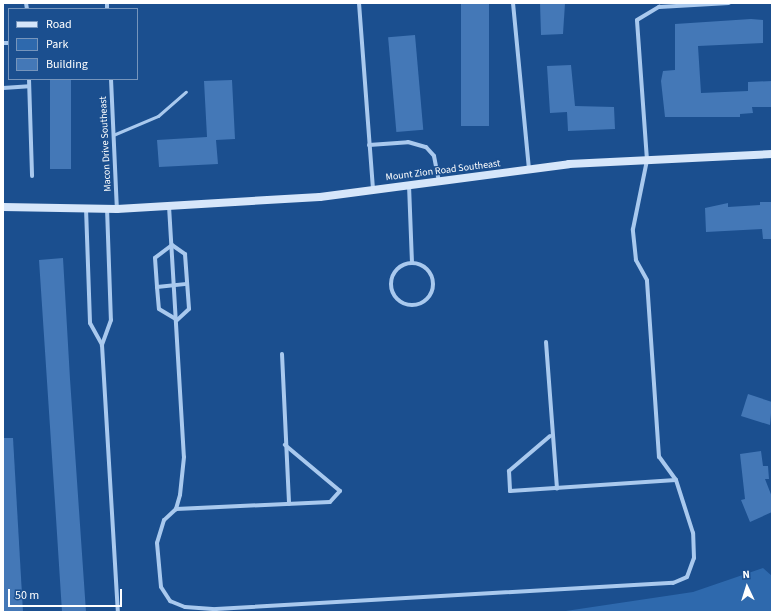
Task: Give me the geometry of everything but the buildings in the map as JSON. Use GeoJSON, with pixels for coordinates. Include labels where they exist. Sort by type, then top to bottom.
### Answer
{"type":"FeatureCollection","features":[{"type":"Feature","properties":{"kind":"street"},"geometry":{"type":"LineString","coordinates":[[359,3],[373,190]]}},
{"type":"Feature","properties":{"kind":"street"},"geometry":{"type":"LineString","coordinates":[[513,3],[529,170]]}},
{"type":"Feature","properties":{"kind":"street"},"geometry":{"type":"LineString","coordinates":[[169,206],[175,285],[184,457],[176,509],[164,520],[157,544],[161,587],[170,601],[185,607],[216,610],[673,583],[687,577],[694,558],[693,533],[676,480],[659,456],[647,280],[636,260],[633,229],[647,160],[637,20],[659,8],[729,3]]}},
{"type":"Feature","properties":{"kind":"street"},"geometry":{"type":"LineString","coordinates":[[29,80],[32,176]]}},
{"type":"Feature","properties":{"kind":"street","name":"Macon Drive Southeast"},"geometry":{"type":"LineString","coordinates":[[111,80],[117,209]]}},
{"type":"Feature","properties":{"kind":"street"},"geometry":{"type":"LineString","coordinates":[[3,88],[29,86]]}},
{"type":"Feature","properties":{"kind":"street"},"geometry":{"type":"LineString","coordinates":[[369,145],[408,142],[426,147],[434,156],[439,181]]}},
{"type":"Feature","properties":{"kind":"street","name":"Mount Zion Road Southeast"},"geometry":{"type":"LineString","coordinates":[[3,207],[117,209],[169,206],[373,190],[529,170],[647,160],[772,154]]}},
{"type":"Feature","properties":{"kind":"street"},"geometry":{"type":"LineString","coordinates":[[409,185],[412,263]]}},
{"type":"Feature","properties":{"kind":"street"},"geometry":{"type":"LineString","coordinates":[[86,208],[90,323],[102,345]]}},
{"type":"Feature","properties":{"kind":"street"},"geometry":{"type":"LineString","coordinates":[[107,208],[111,320],[102,345],[118,612]]}},
{"type":"Feature","properties":{"kind":"street"},"geometry":{"type":"LineString","coordinates":[[172,245],[185,254],[189,309],[177,320]]}},
{"type":"Feature","properties":{"kind":"street"},"geometry":{"type":"LineString","coordinates":[[172,245],[155,258],[159,309],[177,320]]}},
{"type":"Feature","properties":{"kind":"street"},"geometry":{"type":"LineString","coordinates":[[412,263],[426,268],[433,280],[426,300],[413,306],[400,302],[390,285],[399,267],[412,263]]}},
{"type":"Feature","properties":{"kind":"street"},"geometry":{"type":"LineString","coordinates":[[157,287],[187,284]]}},
{"type":"Feature","properties":{"kind":"street"},"geometry":{"type":"LineString","coordinates":[[546,342],[550,436],[557,489]]}},
{"type":"Feature","properties":{"kind":"street"},"geometry":{"type":"LineString","coordinates":[[282,354],[285,445],[289,504]]}},
{"type":"Feature","properties":{"kind":"street"},"geometry":{"type":"LineString","coordinates":[[550,436],[509,471],[510,491],[676,480]]}},
{"type":"Feature","properties":{"kind":"street"},"geometry":{"type":"LineString","coordinates":[[176,509],[330,502],[340,492],[285,445]]}},
{"type":"Feature","properties":{"kind":"lane"},"geometry":{"type":"LineString","coordinates":[[113,136],[158,116],[186,92]]}},
{"type":"Feature","properties":{"kind":"green space"},"geometry":{"type":"Polygon","coordinates":[[[763,568],[772,576],[772,612],[559,612],[693,592],[763,568]]]}}]}
